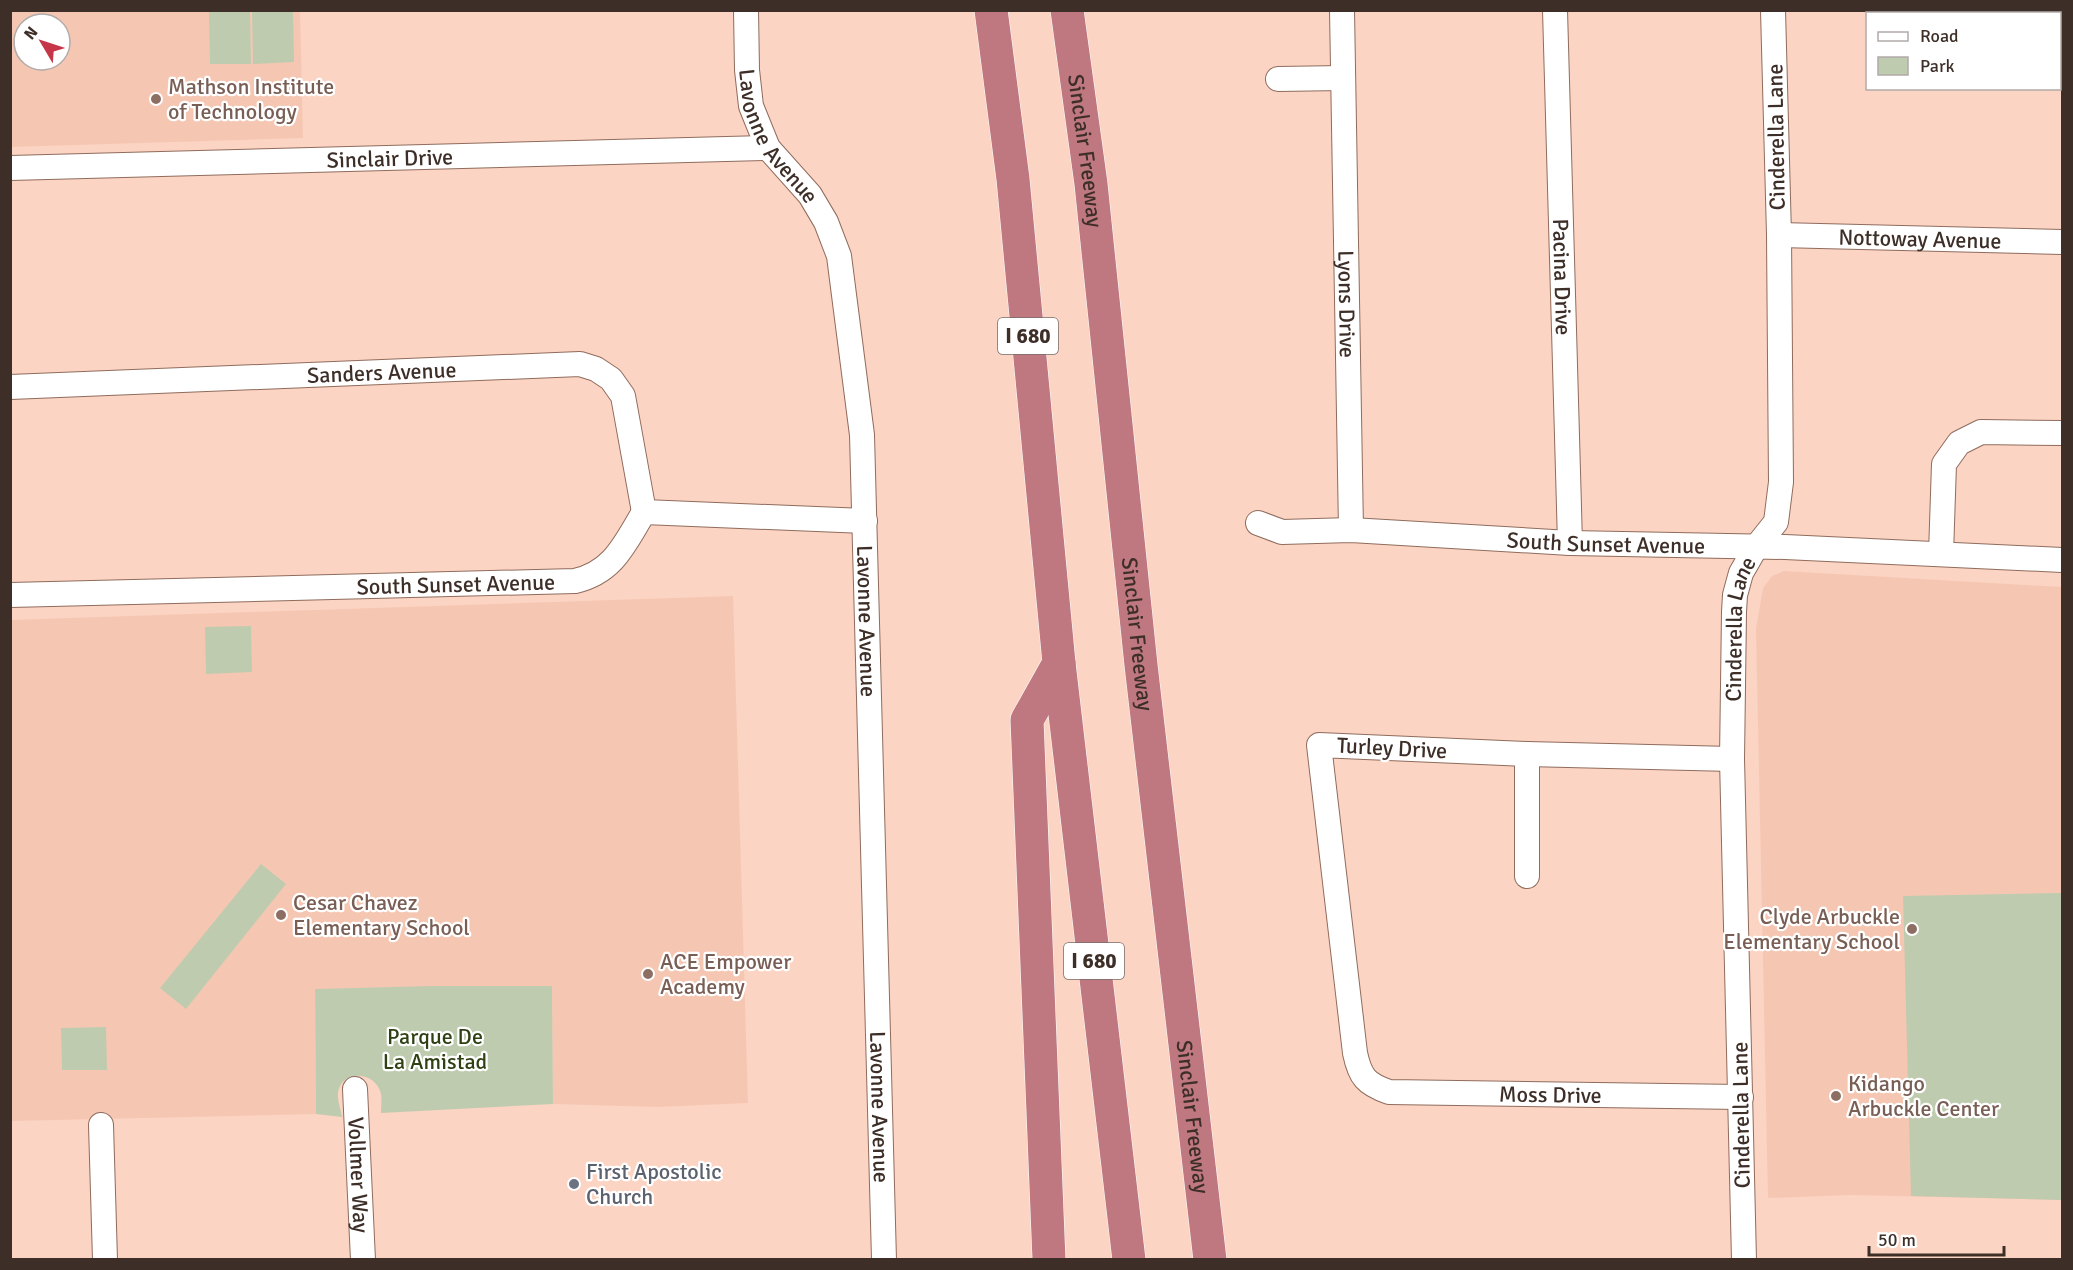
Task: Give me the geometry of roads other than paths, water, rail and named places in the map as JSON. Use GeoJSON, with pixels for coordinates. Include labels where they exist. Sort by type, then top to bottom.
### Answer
{"type":"FeatureCollection","features":[{"type":"Feature","properties":{"kind":"highway","name":"I 680"},"geometry":{"type":"LineString","coordinates":[[991,10],[1013,179],[1059,663],[1129,1260]]}},
{"type":"Feature","properties":{"kind":"highway","name":"Sinclair Freeway"},"geometry":{"type":"LineString","coordinates":[[1066,10],[1091,184],[1141,665],[1211,1257]]}},
{"type":"Feature","properties":{"kind":"highway"},"geometry":{"type":"LineString","coordinates":[[1049,1260],[1027,720],[1059,663]]}},
{"type":"Feature","properties":{"kind":"street","name":"Lavonne Avenue"},"geometry":{"type":"LineString","coordinates":[[746,10],[747,70],[751,106],[768,148],[810,195],[826,222],[839,256],[862,435],[884,1260]]}},
{"type":"Feature","properties":{"kind":"street","name":"Lyons Drive"},"geometry":{"type":"LineString","coordinates":[[1342,10],[1351,530]]}},
{"type":"Feature","properties":{"kind":"street","name":"Pacina Drive"},"geometry":{"type":"LineString","coordinates":[[1555,10],[1570,543]]}},
{"type":"Feature","properties":{"kind":"street","name":"Cinderella Lane"},"geometry":{"type":"LineString","coordinates":[[1744,1260],[1732,759],[1735,596],[1741,573],[1756,547],[1776,522],[1780,500],[1779,235],[1773,10]]}},
{"type":"Feature","properties":{"kind":"street"},"geometry":{"type":"LineString","coordinates":[[1278,79],[1343,78]]}},
{"type":"Feature","properties":{"kind":"street","name":"Sinclair Drive"},"geometry":{"type":"LineString","coordinates":[[10,168],[768,148]]}},
{"type":"Feature","properties":{"kind":"street","name":"Nottoway Avenue"},"geometry":{"type":"LineString","coordinates":[[1779,235],[2062,242]]}},
{"type":"Feature","properties":{"kind":"street","name":"Sanders Avenue"},"geometry":{"type":"LineString","coordinates":[[10,387],[580,364],[596,369],[611,379],[623,396],[644,512]]}},
{"type":"Feature","properties":{"kind":"street"},"geometry":{"type":"LineString","coordinates":[[1941,554],[1944,464],[1959,442],[1982,432],[2062,434]]}},
{"type":"Feature","properties":{"kind":"street"},"geometry":{"type":"LineString","coordinates":[[644,512],[865,522]]}},
{"type":"Feature","properties":{"kind":"street","name":"South Sunset Avenue"},"geometry":{"type":"LineString","coordinates":[[10,595],[575,581],[591,577],[607,567],[620,552],[644,512]]}},
{"type":"Feature","properties":{"kind":"street","name":"South Sunset Avenue"},"geometry":{"type":"LineString","coordinates":[[1258,523],[1282,532],[1351,530],[1570,543],[1756,547],[2062,560]]}},
{"type":"Feature","properties":{"kind":"street","name":"Turley Drive"},"geometry":{"type":"LineString","coordinates":[[1365,1080],[1358,1067],[1355,1053],[1319,745],[1527,754],[1732,759]]}},
{"type":"Feature","properties":{"kind":"street"},"geometry":{"type":"LineString","coordinates":[[1527,754],[1527,876]]}},
{"type":"Feature","properties":{"kind":"street","name":"Moss Drive"},"geometry":{"type":"LineString","coordinates":[[1365,1080],[1389,1092],[1741,1097]]}},
{"type":"Feature","properties":{"kind":"street","name":"Vollmer Way"},"geometry":{"type":"LineString","coordinates":[[356,1089],[363,1260]]}},
{"type":"Feature","properties":{"kind":"street"},"geometry":{"type":"LineString","coordinates":[[101,1125],[105,1260]]}},
{"type":"Feature","properties":{"kind":"place","name":"Mathson Institute of Technology"},"geometry":{"type":"Point","coordinates":[156,99]}},
{"type":"Feature","properties":{"kind":"place","name":"Cesar Chavez Elementary School"},"geometry":{"type":"Point","coordinates":[281,915]}},
{"type":"Feature","properties":{"kind":"place","name":"Clyde Arbuckle Elementary School"},"geometry":{"type":"Point","coordinates":[1912,929]}},
{"type":"Feature","properties":{"kind":"place","name":"ACE Empower Academy"},"geometry":{"type":"Point","coordinates":[648,974]}},
{"type":"Feature","properties":{"kind":"place","name":"Kidango Arbuckle Center"},"geometry":{"type":"Point","coordinates":[1836,1096]}},
{"type":"Feature","properties":{"kind":"place","name":"First Apostolic Church"},"geometry":{"type":"Point","coordinates":[574,1184]}},
{"type":"Feature","properties":{"kind":"park label","name":"Parque De La Amistad"},"geometry":{"type":"Point","coordinates":[435,1048]}}]}
